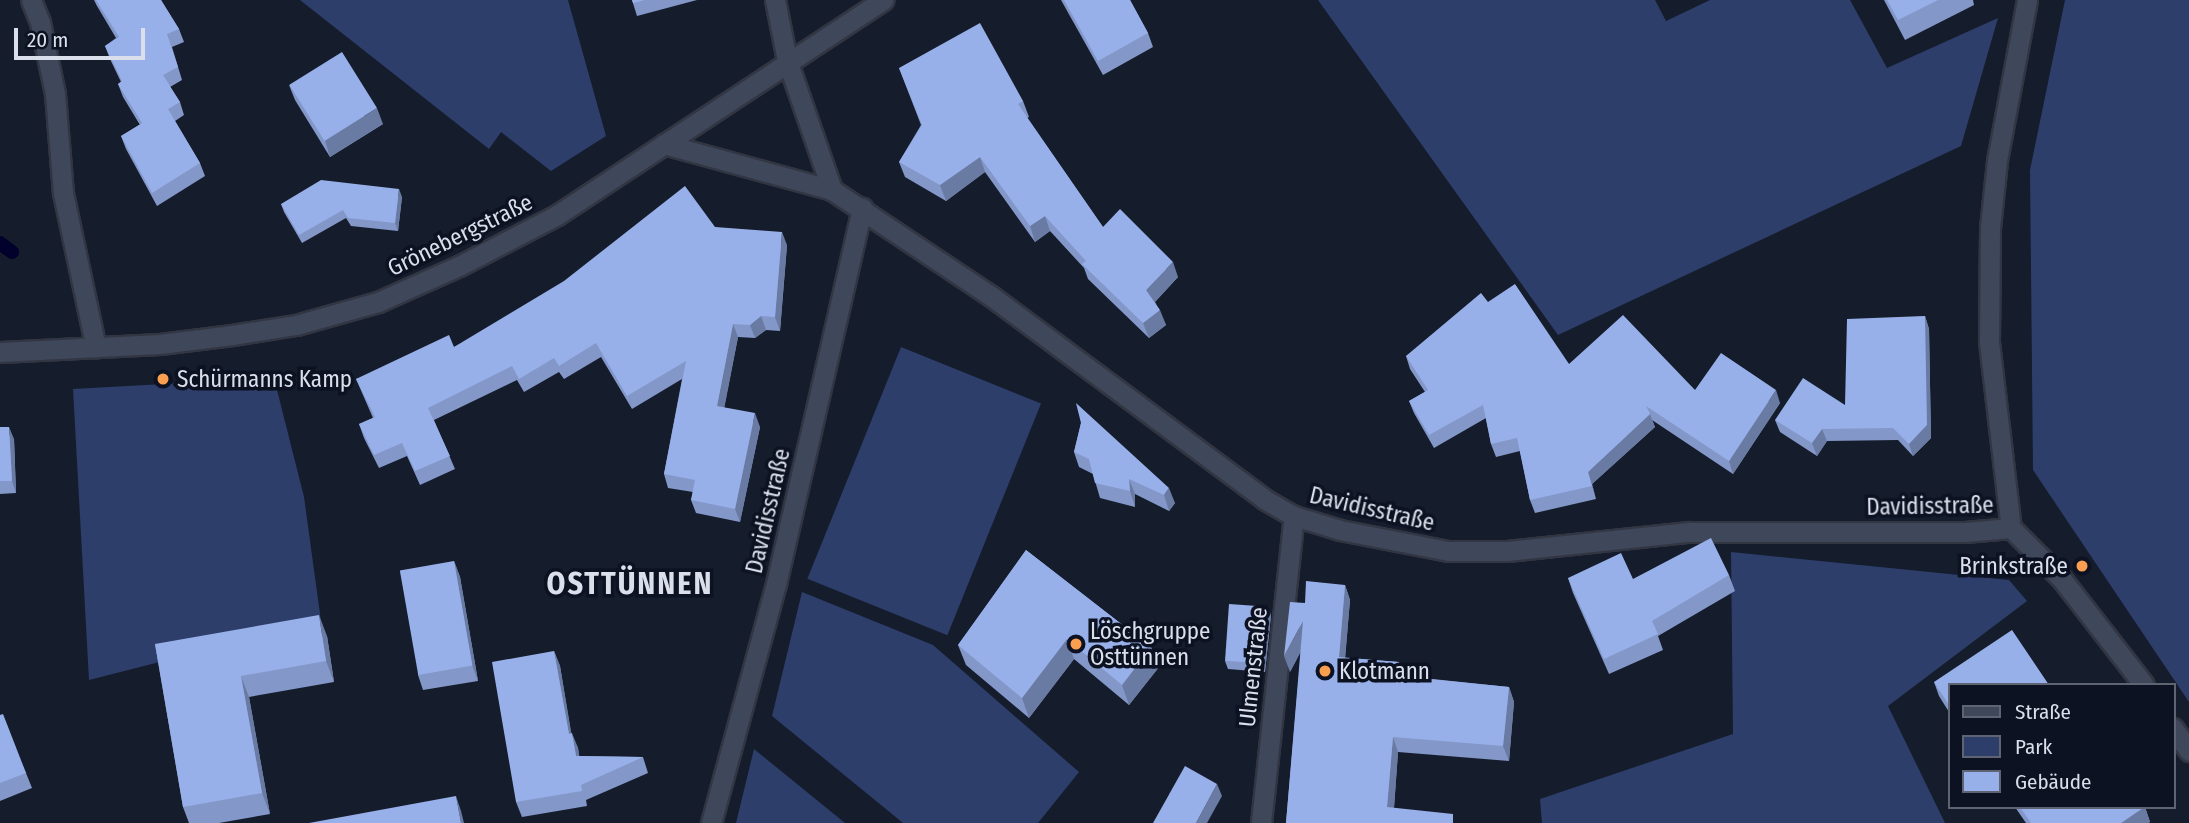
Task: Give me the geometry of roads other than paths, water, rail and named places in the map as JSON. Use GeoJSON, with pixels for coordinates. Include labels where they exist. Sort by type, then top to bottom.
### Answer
{"type":"FeatureCollection","features":[{"type":"Feature","properties":{"kind":"street"},"geometry":{"type":"LineString","coordinates":[[31,0],[40,22],[55,94],[63,193],[96,348]]}},
{"type":"Feature","properties":{"kind":"street"},"geometry":{"type":"LineString","coordinates":[[775,0],[787,60],[832,190]]}},
{"type":"Feature","properties":{"kind":"street","name":"Grönebergstraße"},"geometry":{"type":"LineString","coordinates":[[0,352],[96,348],[245,333],[378,302],[557,215],[787,60],[883,0]]}},
{"type":"Feature","properties":{"kind":"street"},"geometry":{"type":"LineString","coordinates":[[2028,0],[1997,162],[1990,228],[1989,342],[2011,528],[2061,578],[2142,683]]}},
{"type":"Feature","properties":{"kind":"street","name":"Davidisstraße"},"geometry":{"type":"LineString","coordinates":[[664,144],[832,190],[862,208],[1294,516],[1389,542],[1448,551],[1507,551],[1689,532],[1965,533],[2011,528]]}},
{"type":"Feature","properties":{"kind":"street","name":"Davidisstraße"},"geometry":{"type":"LineString","coordinates":[[711,823],[776,584],[862,208]]}},
{"type":"Feature","properties":{"kind":"street","name":"Ulmenstraße"},"geometry":{"type":"LineString","coordinates":[[1261,823],[1294,516]]}},
{"type":"Feature","properties":{"kind":"street"},"geometry":{"type":"LineString","coordinates":[[2175,731],[2189,751]]}},
{"type":"Feature","properties":{"kind":"waterway"},"geometry":{"type":"LineString","coordinates":[[0,243],[12,252]]}},
{"type":"Feature","properties":{"kind":"place","name":"Schürmanns Kamp"},"geometry":{"type":"Point","coordinates":[163,379]}},
{"type":"Feature","properties":{"kind":"place","name":"Brinkstraße"},"geometry":{"type":"Point","coordinates":[2082,566]}},
{"type":"Feature","properties":{"kind":"place","name":"Löschgruppe Osttünnen"},"geometry":{"type":"Point","coordinates":[1076,644]}},
{"type":"Feature","properties":{"kind":"place","name":"Klotmann"},"geometry":{"type":"Point","coordinates":[1325,671]}},
{"type":"Feature","properties":{"kind":"district","name":"OSTTÜNNEN"},"geometry":{"type":"Point","coordinates":[630,584]}}]}
